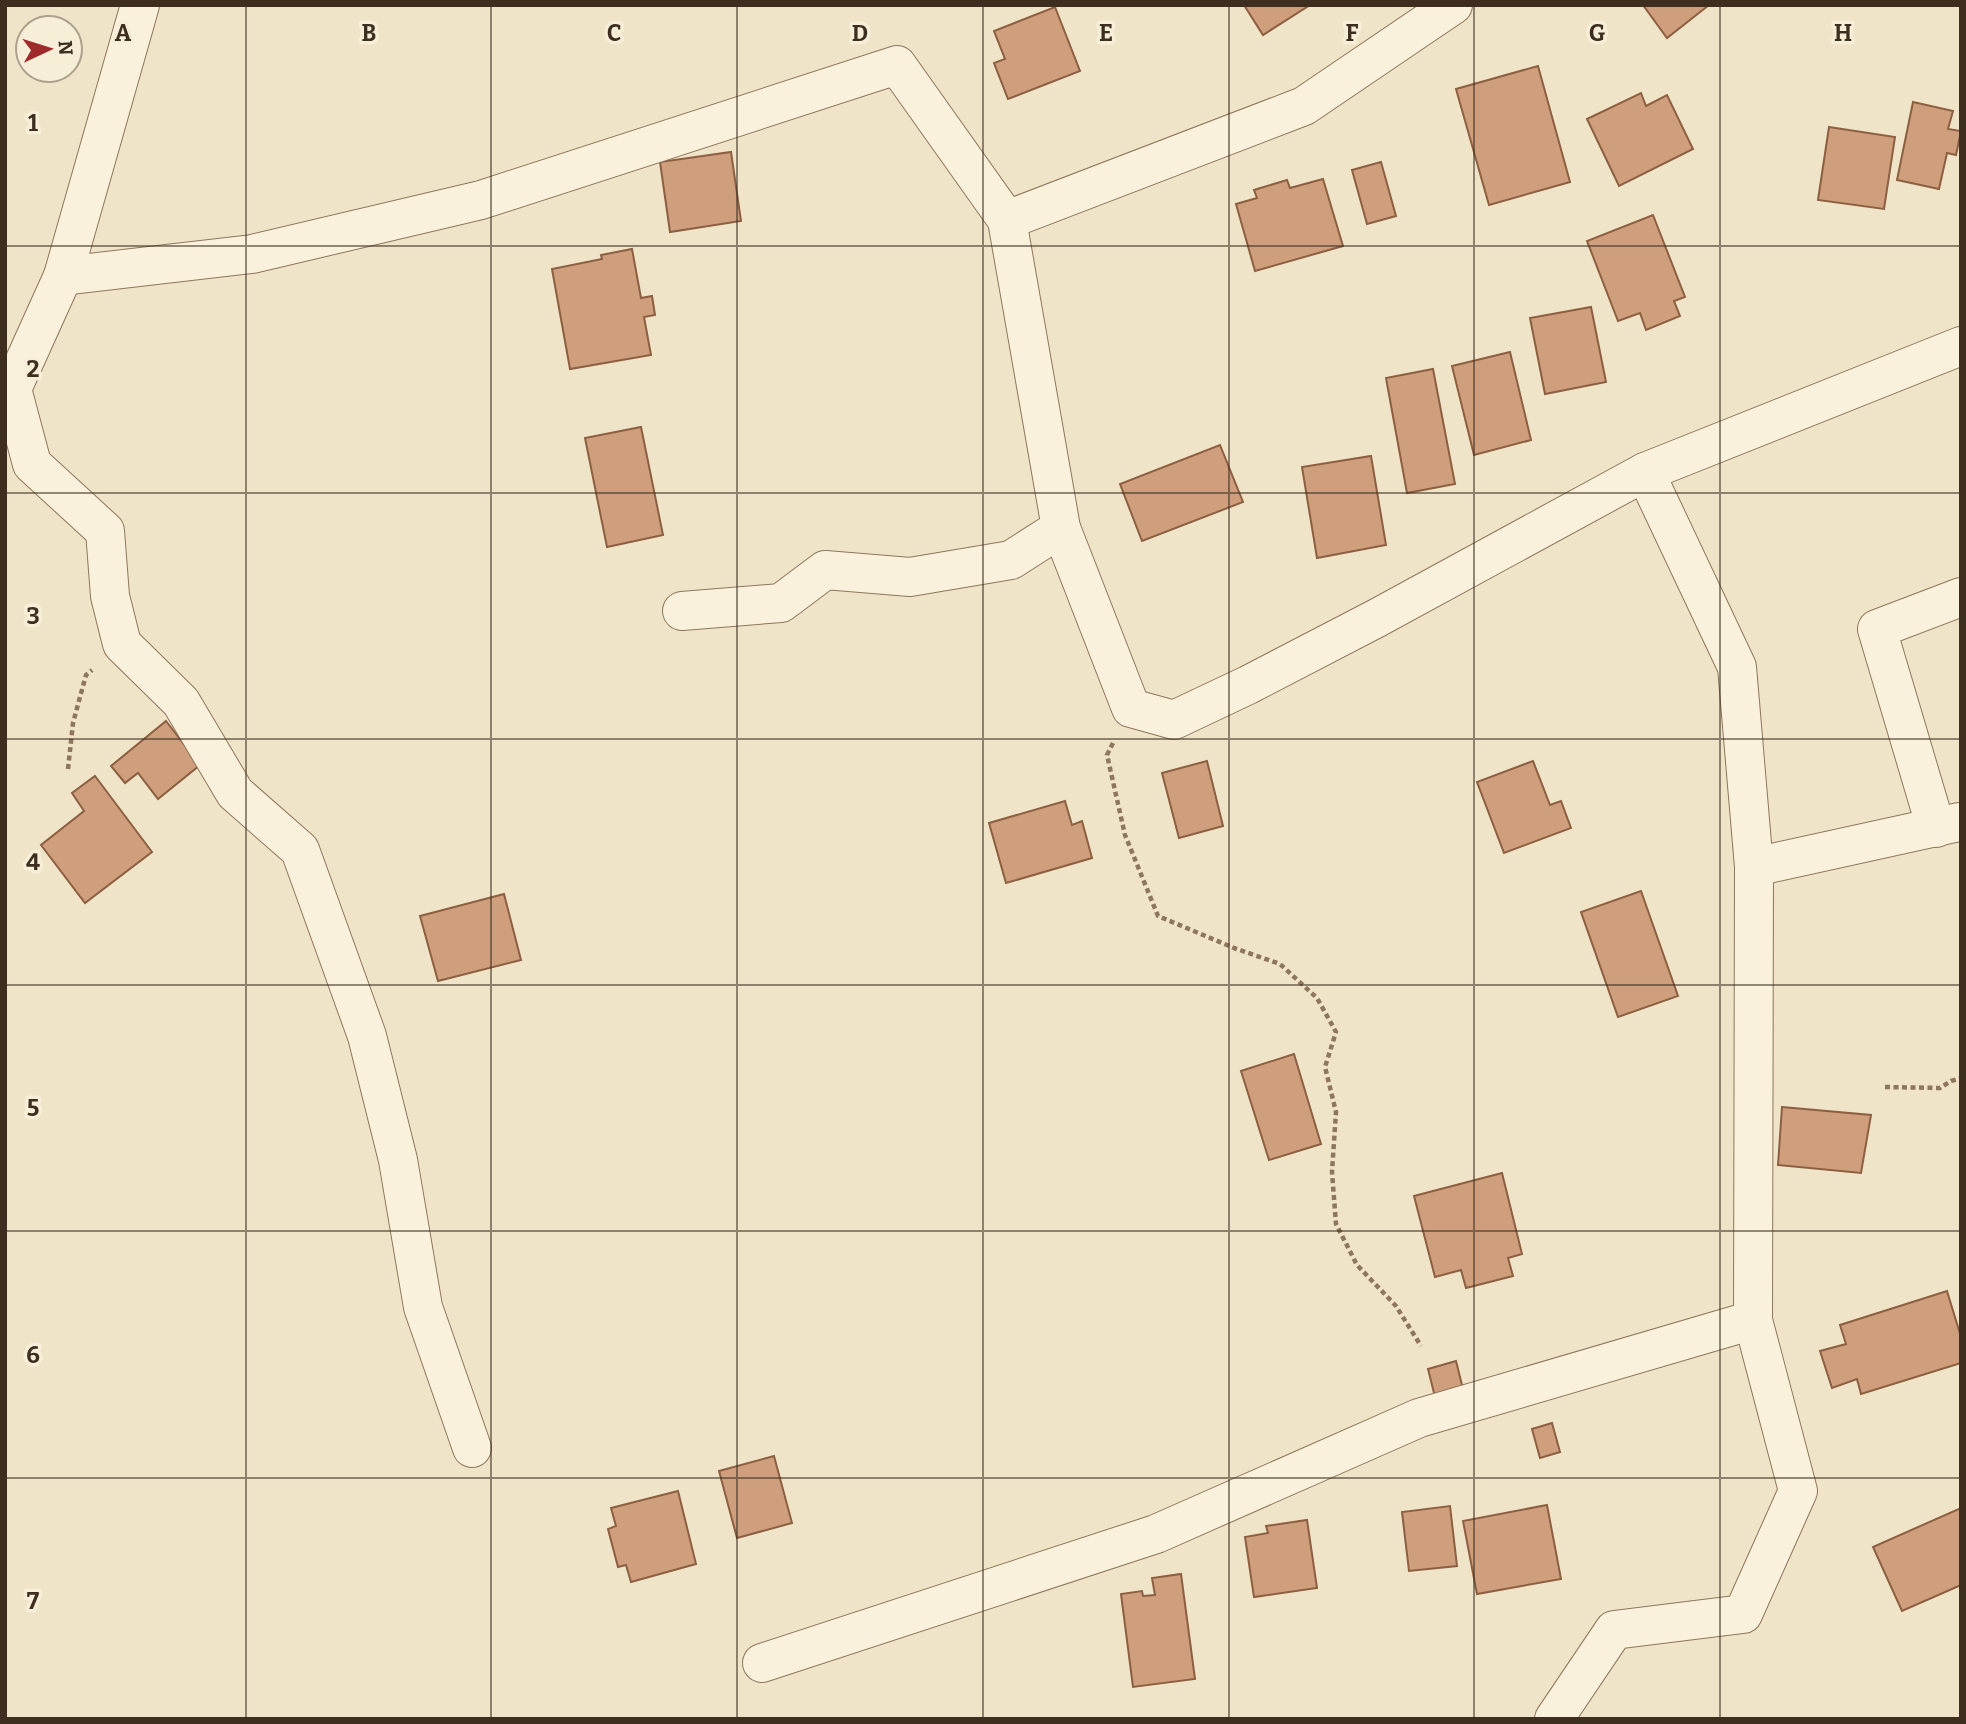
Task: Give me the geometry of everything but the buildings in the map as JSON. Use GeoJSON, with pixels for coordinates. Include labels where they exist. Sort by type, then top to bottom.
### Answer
{"type":"FeatureCollection","features":[{"type":"Feature","properties":{"kind":"street"},"geometry":{"type":"LineString","coordinates":[[140,5],[63,276],[8,391],[32,464],[105,531],[110,596],[122,644],[181,702],[235,793],[300,850],[367,1036],[398,1160],[424,1307],[472,1448]]}},
{"type":"Feature","properties":{"kind":"street"},"geometry":{"type":"LineString","coordinates":[[1007,220],[1304,106],[1452,5]]}},
{"type":"Feature","properties":{"kind":"street"},"geometry":{"type":"LineString","coordinates":[[63,276],[251,254],[481,200],[897,65],[1007,220],[1061,528],[1131,708],[1174,720],[1377,618],[1645,472],[1961,346]]}},
{"type":"Feature","properties":{"kind":"street"},"geometry":{"type":"LineString","coordinates":[[1554,1719],[1614,1630],[1743,1614],[1798,1491],[1753,1321],[1754,867],[1737,667],[1645,472]]}},
{"type":"Feature","properties":{"kind":"street"},"geometry":{"type":"LineString","coordinates":[[682,611],[781,603],[825,570],[910,577],[1011,560],[1061,528]]}},
{"type":"Feature","properties":{"kind":"street"},"geometry":{"type":"LineString","coordinates":[[1754,867],[1948,824],[1877,629],[1961,597]]}},
{"type":"Feature","properties":{"kind":"street"},"geometry":{"type":"LineString","coordinates":[[762,1663],[1156,1534],[1419,1418],[1753,1321]]}},
{"type":"Feature","properties":{"kind":"path"},"geometry":{"type":"LineString","coordinates":[[68,769],[73,723],[86,675],[122,644]]}},
{"type":"Feature","properties":{"kind":"path"},"geometry":{"type":"LineString","coordinates":[[1131,708],[1107,755],[1125,835],[1158,916],[1280,964],[1317,998],[1336,1032],[1325,1067],[1336,1112],[1332,1172],[1336,1224],[1357,1265],[1396,1306],[1421,1346]]}},
{"type":"Feature","properties":{"kind":"path"},"geometry":{"type":"LineString","coordinates":[[1885,1087],[1940,1088],[1961,1078]]}}]}
